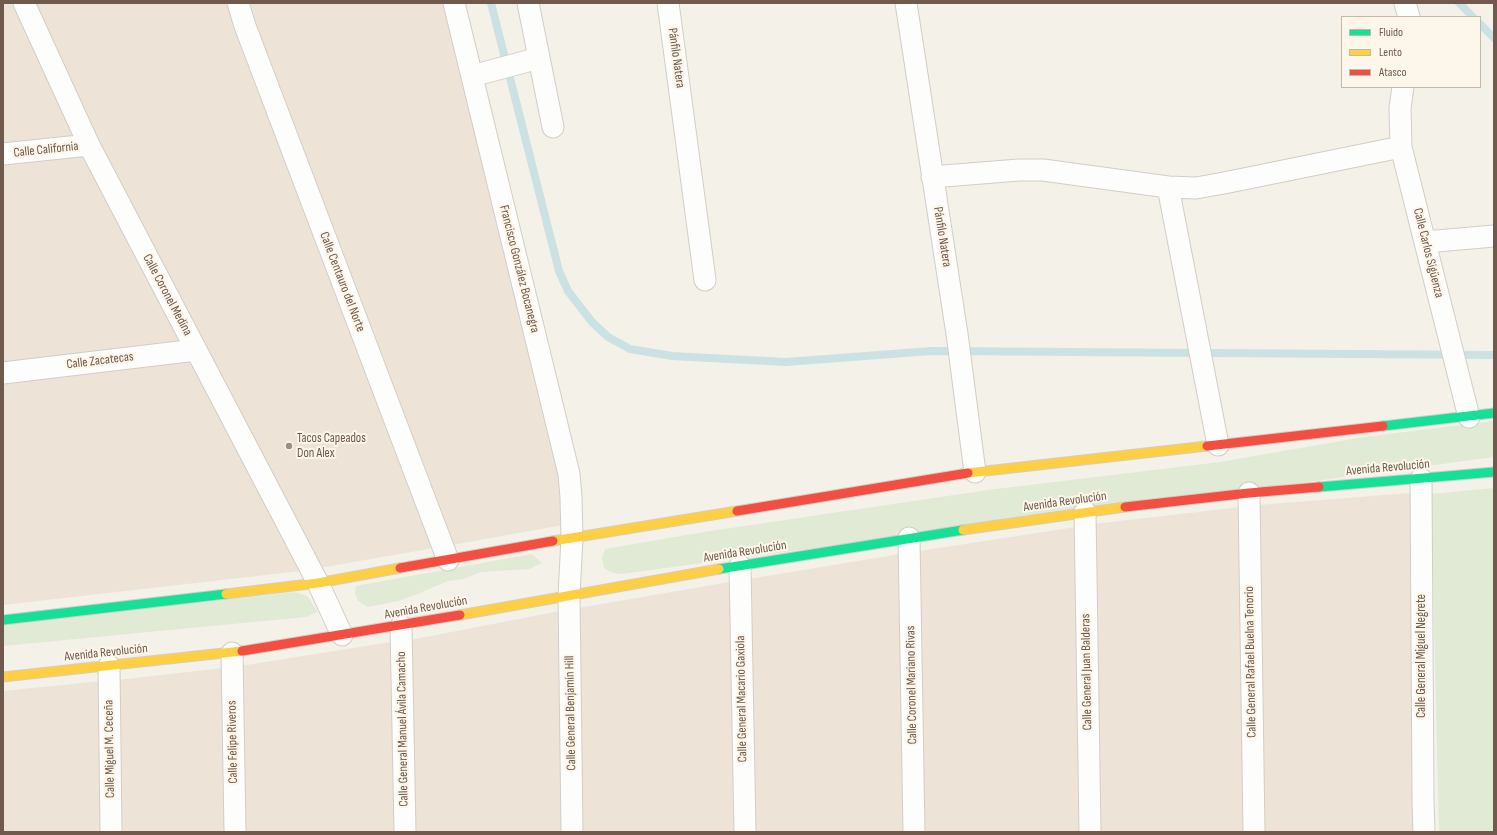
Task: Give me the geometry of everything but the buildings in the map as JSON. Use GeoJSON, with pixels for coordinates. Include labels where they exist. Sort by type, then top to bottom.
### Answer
{"type":"FeatureCollection","features":[{"type":"Feature","properties":{"kind":"street","name":"Calle Coronel Medina"},"geometry":{"type":"LineString","coordinates":[[24,3],[89,145],[318,583],[342,635]]}},
{"type":"Feature","properties":{"kind":"street","name":"Calle Centauro del Norte"},"geometry":{"type":"LineString","coordinates":[[238,3],[251,41],[448,560]]}},
{"type":"Feature","properties":{"kind":"street","name":"Francisco González Bocanegra"},"geometry":{"type":"LineString","coordinates":[[454,3],[569,474],[572,497],[572,538],[569,595]]}},
{"type":"Feature","properties":{"kind":"street"},"geometry":{"type":"LineString","coordinates":[[528,3],[553,127]]}},
{"type":"Feature","properties":{"kind":"street","name":"Pánfilo Natera"},"geometry":{"type":"LineString","coordinates":[[668,3],[706,280]]}},
{"type":"Feature","properties":{"kind":"street","name":"Pánfilo Natera"},"geometry":{"type":"LineString","coordinates":[[906,3],[957,334],[975,472]]}},
{"type":"Feature","properties":{"kind":"street"},"geometry":{"type":"LineString","coordinates":[[1405,3],[1409,16]]}},
{"type":"Feature","properties":{"kind":"street"},"geometry":{"type":"LineString","coordinates":[[472,76],[539,58]]}},
{"type":"Feature","properties":{"kind":"street","name":"Calle Carlos Sigüenza"},"geometry":{"type":"LineString","coordinates":[[1403,88],[1400,108],[1401,147],[1469,416]]}},
{"type":"Feature","properties":{"kind":"street","name":"Calle California"},"geometry":{"type":"LineString","coordinates":[[3,154],[89,145]]}},
{"type":"Feature","properties":{"kind":"street"},"geometry":{"type":"LineString","coordinates":[[932,177],[1019,170],[1043,170],[1168,187],[1196,188],[1401,147]]}},
{"type":"Feature","properties":{"kind":"street"},"geometry":{"type":"LineString","coordinates":[[1168,187],[1218,445]]}},
{"type":"Feature","properties":{"kind":"street"},"geometry":{"type":"LineString","coordinates":[[1425,242],[1494,236]]}},
{"type":"Feature","properties":{"kind":"street","name":"Calle Zacatecas"},"geometry":{"type":"LineString","coordinates":[[3,373],[196,350]]}},
{"type":"Feature","properties":{"kind":"street"},"geometry":{"type":"LineString","coordinates":[[3,620],[318,583],[572,538],[975,472],[1494,413]]}},
{"type":"Feature","properties":{"kind":"street","name":"Avenida Revolución"},"geometry":{"type":"LineString","coordinates":[[3,677],[232,653],[401,626],[569,595],[909,538],[1085,512],[1249,492],[1494,472]]}},
{"type":"Feature","properties":{"kind":"street","name":"Calle General Miguel Negrete"},"geometry":{"type":"LineString","coordinates":[[1421,479],[1424,832]]}},
{"type":"Feature","properties":{"kind":"street","name":"Calle General Rafael Buelna Tenorio"},"geometry":{"type":"LineString","coordinates":[[1249,492],[1254,832]]}},
{"type":"Feature","properties":{"kind":"street","name":"Calle General Juan Balderas"},"geometry":{"type":"LineString","coordinates":[[1085,512],[1090,832]]}},
{"type":"Feature","properties":{"kind":"street","name":"Calle Coronel Mariano Rivas"},"geometry":{"type":"LineString","coordinates":[[909,538],[914,832]]}},
{"type":"Feature","properties":{"kind":"street","name":"Calle General Macario Gaxiola"},"geometry":{"type":"LineString","coordinates":[[740,566],[745,832]]}},
{"type":"Feature","properties":{"kind":"street","name":"Calle General Benjamín Hill"},"geometry":{"type":"LineString","coordinates":[[569,595],[572,832]]}},
{"type":"Feature","properties":{"kind":"street","name":"Calle General Manuel Ávila Camacho"},"geometry":{"type":"LineString","coordinates":[[401,626],[405,832]]}},
{"type":"Feature","properties":{"kind":"street","name":"Calle Felipe Riveros"},"geometry":{"type":"LineString","coordinates":[[232,653],[235,832]]}},
{"type":"Feature","properties":{"kind":"street","name":"Calle Miguel M. Ceceña"},"geometry":{"type":"LineString","coordinates":[[109,666],[111,832]]}},
{"type":"Feature","properties":{"kind":"shaded area"},"geometry":{"type":"Polygon","coordinates":[[[3,3],[14,3],[77,137],[3,145],[3,3]]]}},
{"type":"Feature","properties":{"kind":"shaded area"},"geometry":{"type":"Polygon","coordinates":[[[34,3],[229,3],[434,548],[319,568],[88,121],[34,3]]]}},
{"type":"Feature","properties":{"kind":"shaded area"},"geometry":{"type":"Polygon","coordinates":[[[247,3],[445,3],[560,471],[563,525],[452,545],[247,3]]]}},
{"type":"Feature","properties":{"kind":"shaded area"},"geometry":{"type":"Polygon","coordinates":[[[84,154],[183,343],[3,363],[3,163],[84,154]]]}},
{"type":"Feature","properties":{"kind":"shaded area"},"geometry":{"type":"Polygon","coordinates":[[[191,359],[301,571],[3,605],[3,381],[191,359]]]}},
{"type":"Feature","properties":{"kind":"shaded area"},"geometry":{"type":"Polygon","coordinates":[[[1410,493],[1421,832],[1263,832],[1258,505],[1410,493]]]}},
{"type":"Feature","properties":{"kind":"shaded area"},"geometry":{"type":"Polygon","coordinates":[[[1240,507],[1245,832],[1099,832],[1094,524],[1240,507]]]}},
{"type":"Feature","properties":{"kind":"shaded area"},"geometry":{"type":"Polygon","coordinates":[[[1076,527],[1081,832],[923,832],[919,551],[1076,527]]]}},
{"type":"Feature","properties":{"kind":"shaded area"},"geometry":{"type":"Polygon","coordinates":[[[900,554],[905,832],[753,832],[749,579],[900,554]]]}},
{"type":"Feature","properties":{"kind":"shaded area"},"geometry":{"type":"Polygon","coordinates":[[[730,582],[735,832],[583,832],[578,608],[730,582]]]}},
{"type":"Feature","properties":{"kind":"shaded area"},"geometry":{"type":"Polygon","coordinates":[[[560,611],[565,832],[413,832],[410,640],[560,611]]]}},
{"type":"Feature","properties":{"kind":"shaded area"},"geometry":{"type":"Polygon","coordinates":[[[391,642],[395,832],[243,832],[240,666],[391,642]]]}},
{"type":"Feature","properties":{"kind":"shaded area"},"geometry":{"type":"Polygon","coordinates":[[[222,668],[225,832],[119,832],[118,680],[222,668]]]}},
{"type":"Feature","properties":{"kind":"shaded area"},"geometry":{"type":"Polygon","coordinates":[[[101,681],[102,832],[3,832],[3,691],[101,681]]]}},
{"type":"Feature","properties":{"kind":"green space"},"geometry":{"type":"Polygon","coordinates":[[[1494,421],[1494,457],[621,574],[613,573],[604,568],[602,558],[605,549],[704,532],[988,490],[1220,462],[1364,437],[1494,421]]]}},
{"type":"Feature","properties":{"kind":"green space"},"geometry":{"type":"Polygon","coordinates":[[[1494,488],[1494,832],[1439,832],[1431,494],[1494,488]]]}},
{"type":"Feature","properties":{"kind":"green space"},"geometry":{"type":"Polygon","coordinates":[[[532,554],[542,563],[529,569],[481,572],[463,579],[448,581],[398,601],[368,607],[358,601],[355,593],[356,586],[532,554]]]}},
{"type":"Feature","properties":{"kind":"green space"},"geometry":{"type":"Polygon","coordinates":[[[295,592],[307,596],[318,612],[306,617],[3,646],[3,624],[295,592]]]}},
{"type":"Feature","properties":{"kind":"waterway"},"geometry":{"type":"LineString","coordinates":[[491,3],[559,271],[568,291],[592,322],[608,337],[630,349],[672,356],[786,362],[931,351],[1494,355]]}},
{"type":"Feature","properties":{"kind":"waterway"},"geometry":{"type":"LineString","coordinates":[[1459,3],[1472,16]]}},
{"type":"Feature","properties":{"kind":"waterway"},"geometry":{"type":"LineString","coordinates":[[1481,25],[1494,38]]}},
{"type":"Feature","properties":{"kind":"traffic: fast"},"geometry":{"type":"LineString","coordinates":[[1383,426],[1494,413]]}},
{"type":"Feature","properties":{"kind":"traffic: fast"},"geometry":{"type":"LineString","coordinates":[[1319,487],[1494,472]]}},
{"type":"Feature","properties":{"kind":"traffic: fast"},"geometry":{"type":"LineString","coordinates":[[719,569],[963,530]]}},
{"type":"Feature","properties":{"kind":"traffic: fast"},"geometry":{"type":"LineString","coordinates":[[3,620],[226,594]]}},
{"type":"Feature","properties":{"kind":"traffic: slow"},"geometry":{"type":"LineString","coordinates":[[968,473],[1207,446]]}},
{"type":"Feature","properties":{"kind":"traffic: slow"},"geometry":{"type":"LineString","coordinates":[[963,530],[1125,507]]}},
{"type":"Feature","properties":{"kind":"traffic: slow"},"geometry":{"type":"LineString","coordinates":[[553,541],[737,511]]}},
{"type":"Feature","properties":{"kind":"traffic: slow"},"geometry":{"type":"LineString","coordinates":[[226,594],[318,583],[400,568]]}},
{"type":"Feature","properties":{"kind":"traffic: slow"},"geometry":{"type":"LineString","coordinates":[[460,615],[719,569]]}},
{"type":"Feature","properties":{"kind":"traffic: slow"},"geometry":{"type":"LineString","coordinates":[[3,677],[242,651]]}},
{"type":"Feature","properties":{"kind":"traffic: jam"},"geometry":{"type":"LineString","coordinates":[[1207,446],[1383,426]]}},
{"type":"Feature","properties":{"kind":"traffic: jam"},"geometry":{"type":"LineString","coordinates":[[737,511],[968,473]]}},
{"type":"Feature","properties":{"kind":"traffic: jam"},"geometry":{"type":"LineString","coordinates":[[1125,507],[1249,493],[1319,487]]}},
{"type":"Feature","properties":{"kind":"traffic: jam"},"geometry":{"type":"LineString","coordinates":[[400,568],[553,541]]}},
{"type":"Feature","properties":{"kind":"traffic: jam"},"geometry":{"type":"LineString","coordinates":[[242,651],[460,615]]}},
{"type":"Feature","properties":{"kind":"place","name":"Tacos Capeados Don Alex"},"geometry":{"type":"Point","coordinates":[289,446]}}]}
